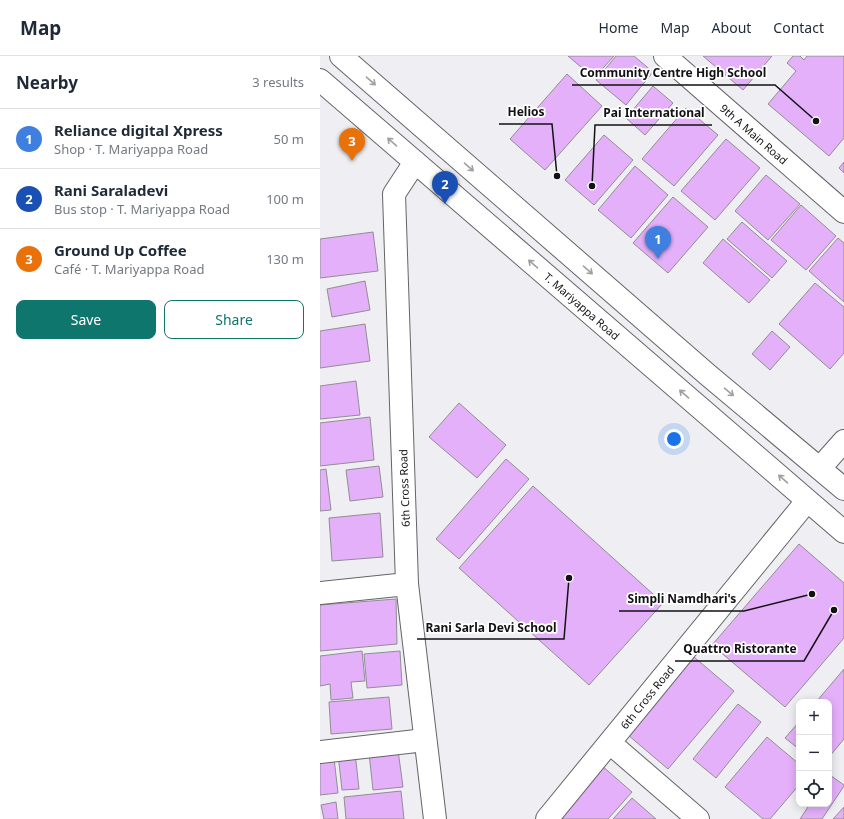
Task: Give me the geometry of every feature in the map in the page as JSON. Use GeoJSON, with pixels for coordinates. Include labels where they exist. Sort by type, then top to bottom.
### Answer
{"type":"FeatureCollection","features":[{"type":"Feature","properties":{"kind":"street"},"geometry":{"type":"LineString","coordinates":[[342,56],[708,375],[844,489]]}},
{"type":"Feature","properties":{"kind":"street","name":"9th A Main Road"},"geometry":{"type":"LineString","coordinates":[[665,56],[844,212]]}},
{"type":"Feature","properties":{"kind":"street","name":"T. Mariyappa Road"},"geometry":{"type":"LineString","coordinates":[[320,80],[844,532]]}},
{"type":"Feature","properties":{"kind":"street","name":"6th Cross Road"},"geometry":{"type":"LineString","coordinates":[[415,162],[394,194],[407,584],[435,819]]}},
{"type":"Feature","properties":{"kind":"street"},"geometry":{"type":"LineString","coordinates":[[820,468],[844,441]]}},
{"type":"Feature","properties":{"kind":"street","name":"6th Cross Road"},"geometry":{"type":"LineString","coordinates":[[547,819],[807,501]]}},
{"type":"Feature","properties":{"kind":"street"},"geometry":{"type":"LineString","coordinates":[[320,593],[407,584]]}},
{"type":"Feature","properties":{"kind":"street"},"geometry":{"type":"LineString","coordinates":[[320,752],[425,740]]}},
{"type":"Feature","properties":{"kind":"street"},"geometry":{"type":"LineString","coordinates":[[610,743],[698,819]]}},
{"type":"Feature","properties":{"kind":"building"},"geometry":{"type":"Polygon","coordinates":[[[568,56],[614,56],[594,78],[568,56]]]}},
{"type":"Feature","properties":{"kind":"building"},"geometry":{"type":"Polygon","coordinates":[[[616,56],[634,56],[653,72],[626,105],[596,80],[616,56]]]}},
{"type":"Feature","properties":{"kind":"building"},"geometry":{"type":"Polygon","coordinates":[[[703,56],[772,56],[743,90],[703,56]]]}},
{"type":"Feature","properties":{"kind":"building"},"geometry":{"type":"Polygon","coordinates":[[[793,56],[800,56],[804,60],[807,56],[844,56],[844,138],[829,156],[768,104],[796,71],[787,63],[793,56]]]}},
{"type":"Feature","properties":{"kind":"building"},"geometry":{"type":"Polygon","coordinates":[[[567,74],[602,106],[545,170],[510,139],[567,74]]]}},
{"type":"Feature","properties":{"kind":"building"},"geometry":{"type":"Polygon","coordinates":[[[653,86],[673,103],[645,135],[626,118],[653,86]]]}},
{"type":"Feature","properties":{"kind":"building"},"geometry":{"type":"Polygon","coordinates":[[[686,108],[718,135],[674,186],[642,159],[686,108]]]}},
{"type":"Feature","properties":{"kind":"building"},"geometry":{"type":"Polygon","coordinates":[[[604,135],[633,160],[594,205],[565,180],[604,135]]]}},
{"type":"Feature","properties":{"kind":"building"},"geometry":{"type":"Polygon","coordinates":[[[726,139],[760,168],[715,220],[681,191],[726,139]]]}},
{"type":"Feature","properties":{"kind":"building"},"geometry":{"type":"Polygon","coordinates":[[[844,162],[844,173],[839,168],[844,162]]]}},
{"type":"Feature","properties":{"kind":"building"},"geometry":{"type":"Polygon","coordinates":[[[635,166],[668,195],[631,238],[598,210],[635,166]]]}},
{"type":"Feature","properties":{"kind":"building"},"geometry":{"type":"Polygon","coordinates":[[[766,175],[800,204],[768,240],[735,211],[766,175]]]}},
{"type":"Feature","properties":{"kind":"building"},"geometry":{"type":"Polygon","coordinates":[[[673,197],[708,227],[668,273],[633,243],[673,197]]]}},
{"type":"Feature","properties":{"kind":"building"},"geometry":{"type":"Polygon","coordinates":[[[801,205],[836,236],[806,270],[771,240],[801,205]]]}},
{"type":"Feature","properties":{"kind":"building"},"geometry":{"type":"Polygon","coordinates":[[[742,222],[787,261],[772,278],[727,239],[742,222]]]}},
{"type":"Feature","properties":{"kind":"building"},"geometry":{"type":"Polygon","coordinates":[[[373,232],[378,271],[320,278],[320,239],[373,232]]]}},
{"type":"Feature","properties":{"kind":"building"},"geometry":{"type":"Polygon","coordinates":[[[838,238],[844,243],[844,302],[809,271],[838,238]]]}},
{"type":"Feature","properties":{"kind":"building"},"geometry":{"type":"Polygon","coordinates":[[[723,239],[770,280],[749,303],[703,263],[723,239]]]}},
{"type":"Feature","properties":{"kind":"building"},"geometry":{"type":"Polygon","coordinates":[[[365,281],[370,310],[332,317],[327,289],[365,281]]]}},
{"type":"Feature","properties":{"kind":"building"},"geometry":{"type":"Polygon","coordinates":[[[815,283],[844,307],[844,353],[830,369],[779,324],[815,283]]]}},
{"type":"Feature","properties":{"kind":"building"},"geometry":{"type":"Polygon","coordinates":[[[365,324],[370,361],[320,368],[320,331],[365,324]]]}},
{"type":"Feature","properties":{"kind":"building"},"geometry":{"type":"Polygon","coordinates":[[[772,331],[790,347],[770,370],[752,354],[772,331]]]}},
{"type":"Feature","properties":{"kind":"building"},"geometry":{"type":"Polygon","coordinates":[[[356,381],[360,415],[320,419],[320,386],[356,381]]]}},
{"type":"Feature","properties":{"kind":"building"},"geometry":{"type":"Polygon","coordinates":[[[459,403],[506,445],[477,478],[429,437],[459,403]]]}},
{"type":"Feature","properties":{"kind":"building"},"geometry":{"type":"Polygon","coordinates":[[[370,417],[374,460],[320,466],[320,423],[370,417]]]}},
{"type":"Feature","properties":{"kind":"building"},"geometry":{"type":"Polygon","coordinates":[[[506,459],[529,479],[459,559],[436,539],[506,459]]]}},
{"type":"Feature","properties":{"kind":"building"},"geometry":{"type":"Polygon","coordinates":[[[379,466],[383,497],[350,501],[346,470],[379,466]]]}},
{"type":"Feature","properties":{"kind":"building"},"geometry":{"type":"Polygon","coordinates":[[[326,469],[331,510],[320,511],[320,470],[326,469]]]}},
{"type":"Feature","properties":{"kind":"building"},"geometry":{"type":"Polygon","coordinates":[[[533,486],[663,603],[589,685],[459,568],[533,486]]]}},
{"type":"Feature","properties":{"kind":"building"},"geometry":{"type":"Polygon","coordinates":[[[380,513],[383,557],[332,561],[329,518],[380,513]]]}},
{"type":"Feature","properties":{"kind":"building"},"geometry":{"type":"Polygon","coordinates":[[[799,544],[844,583],[844,638],[785,707],[712,645],[799,544]]]}},
{"type":"Feature","properties":{"kind":"building"},"geometry":{"type":"Polygon","coordinates":[[[396,599],[397,644],[320,651],[320,605],[396,599]]]}},
{"type":"Feature","properties":{"kind":"building"},"geometry":{"type":"Polygon","coordinates":[[[362,651],[365,681],[351,682],[353,698],[331,700],[330,684],[320,686],[320,656],[362,651]]]}},
{"type":"Feature","properties":{"kind":"building"},"geometry":{"type":"Polygon","coordinates":[[[400,651],[402,685],[367,688],[364,654],[400,651]]]}},
{"type":"Feature","properties":{"kind":"building"},"geometry":{"type":"Polygon","coordinates":[[[694,657],[734,691],[668,769],[628,735],[694,657]]]}},
{"type":"Feature","properties":{"kind":"building"},"geometry":{"type":"Polygon","coordinates":[[[844,669],[844,739],[832,753],[832,699],[819,699],[844,669]]]}},
{"type":"Feature","properties":{"kind":"building"},"geometry":{"type":"Polygon","coordinates":[[[389,697],[392,729],[331,734],[329,702],[389,697]]]}},
{"type":"Feature","properties":{"kind":"building"},"geometry":{"type":"Polygon","coordinates":[[[738,704],[761,722],[716,778],[693,759],[738,704]]]}},
{"type":"Feature","properties":{"kind":"building"},"geometry":{"type":"Polygon","coordinates":[[[796,725],[796,747],[785,738],[796,725]]]}},
{"type":"Feature","properties":{"kind":"building"},"geometry":{"type":"Polygon","coordinates":[[[767,737],[796,761],[796,789],[770,819],[763,819],[725,787],[767,737]]]}},
{"type":"Feature","properties":{"kind":"building"},"geometry":{"type":"Polygon","coordinates":[[[398,750],[403,787],[373,790],[369,753],[398,750]]]}},
{"type":"Feature","properties":{"kind":"building"},"geometry":{"type":"Polygon","coordinates":[[[355,752],[359,789],[342,790],[338,754],[355,752]]]}},
{"type":"Feature","properties":{"kind":"building"},"geometry":{"type":"Polygon","coordinates":[[[334,758],[338,793],[320,795],[320,759],[334,758]]]}},
{"type":"Feature","properties":{"kind":"building"},"geometry":{"type":"Polygon","coordinates":[[[601,765],[632,792],[608,819],[553,819],[601,765]]]}},
{"type":"Feature","properties":{"kind":"building"},"geometry":{"type":"Polygon","coordinates":[[[832,776],[844,786],[832,804],[832,776]]]}},
{"type":"Feature","properties":{"kind":"building"},"geometry":{"type":"Polygon","coordinates":[[[401,791],[404,819],[346,819],[344,797],[401,791]]]}},
{"type":"Feature","properties":{"kind":"building"},"geometry":{"type":"Polygon","coordinates":[[[632,798],[656,819],[613,819],[632,798]]]}},
{"type":"Feature","properties":{"kind":"building"},"geometry":{"type":"Polygon","coordinates":[[[336,802],[338,819],[324,819],[321,805],[336,802]]]}},
{"type":"Feature","properties":{"kind":"building"},"geometry":{"type":"Polygon","coordinates":[[[808,807],[830,807],[822,819],[800,819],[808,807]]]}},
{"type":"Feature","properties":{"kind":"building"},"geometry":{"type":"Polygon","coordinates":[[[844,807],[844,819],[833,819],[844,807]]]}},
{"type":"Feature","properties":{"kind":"place","name":"Community Centre High School"},"geometry":{"type":"Point","coordinates":[816,121]}},
{"type":"Feature","properties":{"kind":"place","name":"Ground Up Coffee"},"geometry":{"type":"Point","coordinates":[352,161]}},
{"type":"Feature","properties":{"kind":"place","name":"Helios"},"geometry":{"type":"Point","coordinates":[557,176]}},
{"type":"Feature","properties":{"kind":"place","name":"Pai International"},"geometry":{"type":"Point","coordinates":[592,186]}},
{"type":"Feature","properties":{"kind":"place","name":"Rani Saraladevi"},"geometry":{"type":"Point","coordinates":[445,204]}},
{"type":"Feature","properties":{"kind":"place","name":"Reliance digital Xpress"},"geometry":{"type":"Point","coordinates":[658,259]}},
{"type":"Feature","properties":{"kind":"place","name":"Rani Sarla Devi School"},"geometry":{"type":"Point","coordinates":[569,578]}},
{"type":"Feature","properties":{"kind":"place","name":"Simpli Namdhari's"},"geometry":{"type":"Point","coordinates":[812,594]}},
{"type":"Feature","properties":{"kind":"place","name":"Quattro Ristorante"},"geometry":{"type":"Point","coordinates":[834,610]}}]}
